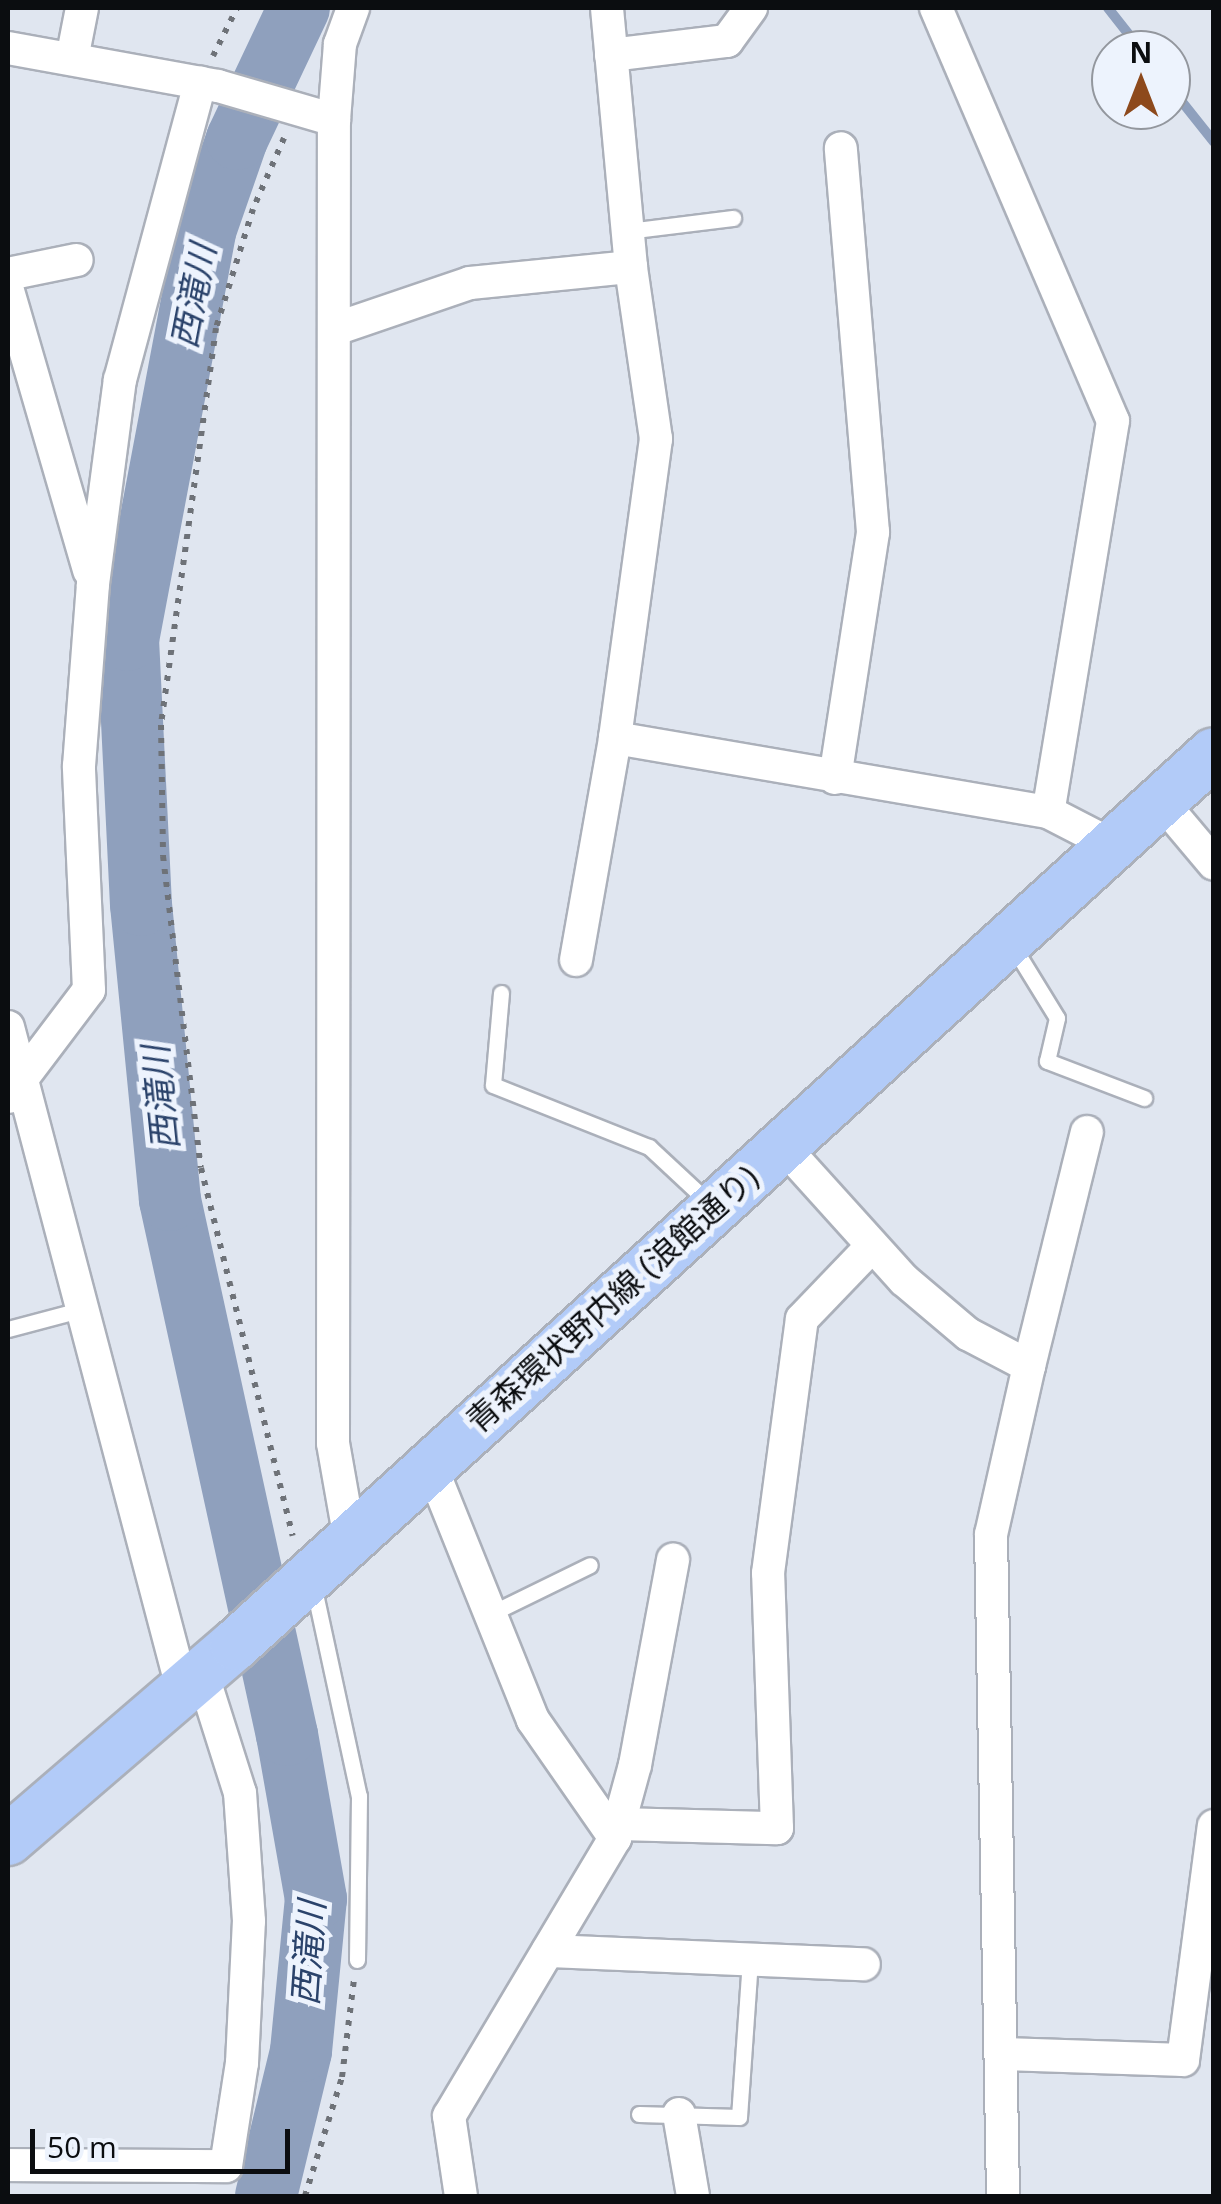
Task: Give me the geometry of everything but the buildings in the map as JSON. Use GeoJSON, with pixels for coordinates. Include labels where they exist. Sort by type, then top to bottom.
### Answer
{"type":"FeatureCollection","features":[{"type":"Feature","properties":{"kind":"main road","name":"青森環状野内線 (浪館通り)"},"geometry":{"type":"LineString","coordinates":[[8,1840],[206,1670],[302,1579],[346,1518],[430,1464],[1214,754]]}},
{"type":"Feature","properties":{"kind":"street"},"geometry":{"type":"LineString","coordinates":[[72,59],[82,8]]}},
{"type":"Feature","properties":{"kind":"street"},"geometry":{"type":"LineString","coordinates":[[346,1518],[333,1443],[338,328],[334,120],[340,44],[353,8]]}},
{"type":"Feature","properties":{"kind":"street"},"geometry":{"type":"LineString","coordinates":[[576,960],[615,738],[656,439],[631,266],[607,8]]}},
{"type":"Feature","properties":{"kind":"street"},"geometry":{"type":"LineString","coordinates":[[611,54],[727,41],[751,8]]}},
{"type":"Feature","properties":{"kind":"street"},"geometry":{"type":"LineString","coordinates":[[936,8],[1113,421],[1048,812]]}},
{"type":"Feature","properties":{"kind":"street"},"geometry":{"type":"LineString","coordinates":[[8,48],[209,85],[334,120]]}},
{"type":"Feature","properties":{"kind":"street"},"geometry":{"type":"LineString","coordinates":[[15,1088],[89,990],[79,766],[94,584],[120,380],[209,85]]}},
{"type":"Feature","properties":{"kind":"street"},"geometry":{"type":"LineString","coordinates":[[835,778],[873,532],[841,148]]}},
{"type":"Feature","properties":{"kind":"street"},"geometry":{"type":"LineString","coordinates":[[8,274],[77,260]]}},
{"type":"Feature","properties":{"kind":"street"},"geometry":{"type":"LineString","coordinates":[[338,328],[470,283],[631,266]]}},
{"type":"Feature","properties":{"kind":"street"},"geometry":{"type":"LineString","coordinates":[[8,291],[94,584]]}},
{"type":"Feature","properties":{"kind":"street"},"geometry":{"type":"LineString","coordinates":[[615,738],[1048,812],[1112,845]]}},
{"type":"Feature","properties":{"kind":"street"},"geometry":{"type":"LineString","coordinates":[[1161,801],[1214,864]]}},
{"type":"Feature","properties":{"kind":"street"},"geometry":{"type":"LineString","coordinates":[[8,1027],[15,1088],[82,1309],[206,1670],[240,1793],[249,1921],[242,2063],[226,2166],[8,2165]]}},
{"type":"Feature","properties":{"kind":"street"},"geometry":{"type":"LineString","coordinates":[[1003,2196],[1005,2054],[991,1534],[1088,1132]]}},
{"type":"Feature","properties":{"kind":"street"},"geometry":{"type":"LineString","coordinates":[[782,1144],[872,1246],[968,1334],[1029,1366]]}},
{"type":"Feature","properties":{"kind":"street"},"geometry":{"type":"LineString","coordinates":[[617,1831],[777,1828],[768,1573],[802,1319],[872,1246]]}},
{"type":"Feature","properties":{"kind":"street"},"geometry":{"type":"LineString","coordinates":[[430,1464],[533,1720],[617,1831]]}},
{"type":"Feature","properties":{"kind":"street"},"geometry":{"type":"LineString","coordinates":[[461,2196],[450,2116],[617,1831],[673,1559]]}},
{"type":"Feature","properties":{"kind":"street"},"geometry":{"type":"LineString","coordinates":[[1005,2054],[1183,2060],[1214,1826]]}},
{"type":"Feature","properties":{"kind":"street"},"geometry":{"type":"LineString","coordinates":[[548,1951],[864,1964]]}},
{"type":"Feature","properties":{"kind":"street"},"geometry":{"type":"LineString","coordinates":[[679,2114],[693,2196]]}},
{"type":"Feature","properties":{"kind":"lane"},"geometry":{"type":"LineString","coordinates":[[628,231],[733,218]]}},
{"type":"Feature","properties":{"kind":"lane"},"geometry":{"type":"LineString","coordinates":[[1008,940],[1057,1018],[1047,1061],[1144,1098]]}},
{"type":"Feature","properties":{"kind":"lane"},"geometry":{"type":"LineString","coordinates":[[501,992],[493,1085],[650,1148],[714,1206]]}},
{"type":"Feature","properties":{"kind":"lane"},"geometry":{"type":"LineString","coordinates":[[8,1329],[82,1309]]}},
{"type":"Feature","properties":{"kind":"lane"},"geometry":{"type":"LineString","coordinates":[[490,1614],[590,1565]]}},
{"type":"Feature","properties":{"kind":"lane"},"geometry":{"type":"LineString","coordinates":[[302,1579],[360,1796],[357,1960]]}},
{"type":"Feature","properties":{"kind":"lane"},"geometry":{"type":"LineString","coordinates":[[639,2114],[739,2117],[750,1959]]}},
{"type":"Feature","properties":{"kind":"path"},"geometry":{"type":"LineString","coordinates":[[209,85],[237,8]]}},
{"type":"Feature","properties":{"kind":"path"},"geometry":{"type":"LineString","coordinates":[[290,108],[216,328],[162,725],[163,856],[200,1168],[296,1545],[346,1518]]}},
{"type":"Feature","properties":{"kind":"path"},"geometry":{"type":"LineString","coordinates":[[305,2196],[342,2077],[357,1960]]}},
{"type":"Feature","properties":{"kind":"waterway","name":"西滝川"},"geometry":{"type":"LineString","coordinates":[[266,2196],[301,2051],[316,1899],[287,1735],[170,1200],[141,905],[128,640],[205,231],[237,139],[299,8]]}},
{"type":"Feature","properties":{"kind":"waterway"},"geometry":{"type":"LineString","coordinates":[[1108,8],[1125,30]]}},
{"type":"Feature","properties":{"kind":"waterway"},"geometry":{"type":"LineString","coordinates":[[1191,113],[1214,142]]}}]}
